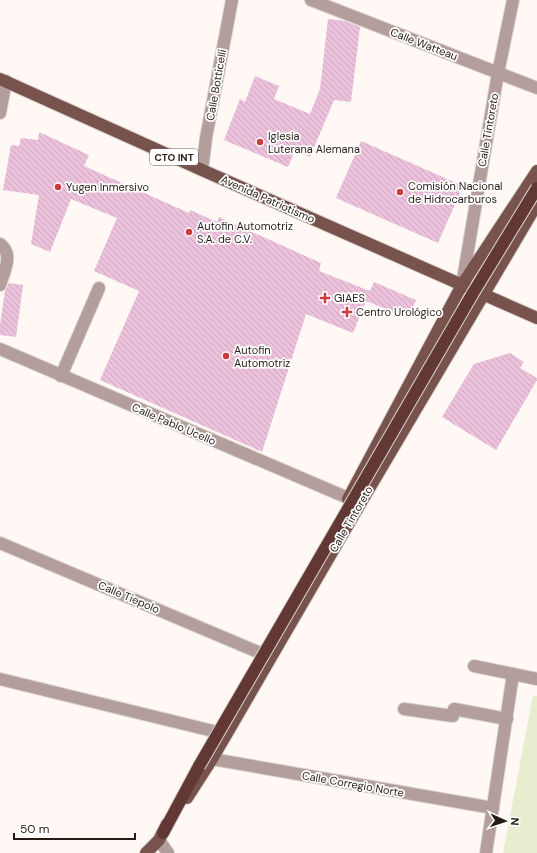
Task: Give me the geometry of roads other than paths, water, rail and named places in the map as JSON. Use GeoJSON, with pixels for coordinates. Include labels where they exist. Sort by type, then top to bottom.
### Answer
{"type":"FeatureCollection","features":[{"type":"Feature","properties":{"kind":"highway"},"geometry":{"type":"LineString","coordinates":[[161,836],[199,766],[473,293],[537,188]]}},
{"type":"Feature","properties":{"kind":"main road","name":"Avenida Patriotismo"},"geometry":{"type":"LineString","coordinates":[[3,80],[537,318]]}},
{"type":"Feature","properties":{"kind":"main road","name":"Calle Tintoreto"},"geometry":{"type":"LineString","coordinates":[[161,836],[186,779],[348,498],[462,285],[537,171]]}},
{"type":"Feature","properties":{"kind":"main road","name":"Calle Tintoreto"},"geometry":{"type":"LineString","coordinates":[[146,853],[161,836],[212,759],[537,204]]}},
{"type":"Feature","properties":{"kind":"street","name":"Calle Botticelli"},"geometry":{"type":"LineString","coordinates":[[202,170],[206,138],[232,0]]}},
{"type":"Feature","properties":{"kind":"street","name":"Calle Watteau"},"geometry":{"type":"LineString","coordinates":[[311,0],[537,88]]}},
{"type":"Feature","properties":{"kind":"street","name":"Calle Tintoreto"},"geometry":{"type":"LineString","coordinates":[[462,285],[498,73],[513,0]]}},
{"type":"Feature","properties":{"kind":"street"},"geometry":{"type":"LineString","coordinates":[[0,112],[3,80]]}},
{"type":"Feature","properties":{"kind":"street"},"geometry":{"type":"LineString","coordinates":[[0,244],[6,249],[8,258],[0,285]]}},
{"type":"Feature","properties":{"kind":"street"},"geometry":{"type":"LineString","coordinates":[[61,376],[99,288]]}},
{"type":"Feature","properties":{"kind":"street","name":"Calle Pablo Ucello"},"geometry":{"type":"LineString","coordinates":[[0,349],[348,498]]}},
{"type":"Feature","properties":{"kind":"street","name":"Calle Tiepolo"},"geometry":{"type":"LineString","coordinates":[[0,543],[258,652]]}},
{"type":"Feature","properties":{"kind":"street"},"geometry":{"type":"LineString","coordinates":[[474,666],[537,679]]}},
{"type":"Feature","properties":{"kind":"street"},"geometry":{"type":"LineString","coordinates":[[486,853],[513,674]]}},
{"type":"Feature","properties":{"kind":"street"},"geometry":{"type":"LineString","coordinates":[[0,679],[213,731]]}},
{"type":"Feature","properties":{"kind":"street"},"geometry":{"type":"LineString","coordinates":[[404,710],[453,716],[454,709],[507,719]]}},
{"type":"Feature","properties":{"kind":"street","name":"Calle Corregio Norte"},"geometry":{"type":"LineString","coordinates":[[212,759],[493,808]]}},
{"type":"Feature","properties":{"kind":"street"},"geometry":{"type":"LineString","coordinates":[[161,836],[168,853]]}},
{"type":"Feature","properties":{"kind":"place","name":"Iglesia Luterana Alemana"},"geometry":{"type":"Point","coordinates":[260,142]}},
{"type":"Feature","properties":{"kind":"place","name":"Yugen Inmersivo"},"geometry":{"type":"Point","coordinates":[58,187]}},
{"type":"Feature","properties":{"kind":"place","name":"Comisión Nacional de Hidrocarburos"},"geometry":{"type":"Point","coordinates":[400,192]}},
{"type":"Feature","properties":{"kind":"place","name":"Autofin Automotriz S.A. de C.V."},"geometry":{"type":"Point","coordinates":[189,232]}},
{"type":"Feature","properties":{"kind":"place","name":"GIAES"},"geometry":{"type":"Point","coordinates":[325,298]}},
{"type":"Feature","properties":{"kind":"place","name":"Centro Urológico"},"geometry":{"type":"Point","coordinates":[347,312]}},
{"type":"Feature","properties":{"kind":"place","name":"Autofin Automotriz"},"geometry":{"type":"Point","coordinates":[226,356]}}]}
